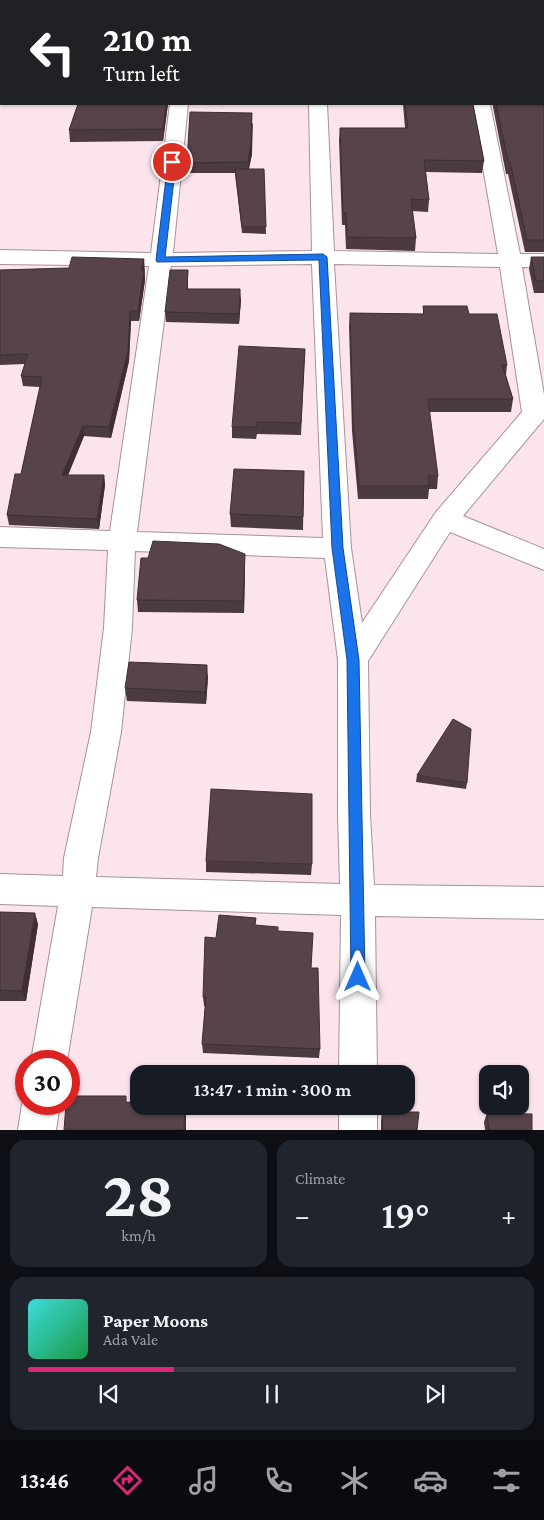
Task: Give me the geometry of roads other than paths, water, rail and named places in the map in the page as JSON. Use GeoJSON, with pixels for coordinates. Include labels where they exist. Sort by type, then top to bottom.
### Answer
{"type":"FeatureCollection","features":[{"type":"Feature","properties":{"kind":"street"},"geometry":{"type":"LineString","coordinates":[[51,1050],[78,891],[80,858],[106,732],[118,628],[122,541],[161,260],[180,105]]}},
{"type":"Feature","properties":{"kind":"street"},"geometry":{"type":"LineString","coordinates":[[318,105],[323,257],[337,548],[353,660],[354,815],[358,900],[358,1065]]}},
{"type":"Feature","properties":{"kind":"street"},"geometry":{"type":"LineString","coordinates":[[353,660],[445,519],[539,408],[482,105]]}},
{"type":"Feature","properties":{"kind":"street"},"geometry":{"type":"LineString","coordinates":[[0,257],[161,260],[323,257],[544,261]]}},
{"type":"Feature","properties":{"kind":"street"},"geometry":{"type":"LineString","coordinates":[[445,519],[544,560]]}},
{"type":"Feature","properties":{"kind":"street"},"geometry":{"type":"LineString","coordinates":[[0,537],[337,548]]}},
{"type":"Feature","properties":{"kind":"street"},"geometry":{"type":"LineString","coordinates":[[0,889],[358,900],[544,903]]}},
{"type":"Feature","properties":{"kind":"street"},"geometry":{"type":"LineString","coordinates":[[37,1130],[39,1115]]}},
{"type":"Feature","properties":{"kind":"street"},"geometry":{"type":"LineString","coordinates":[[358,1115],[358,1130]]}}]}
